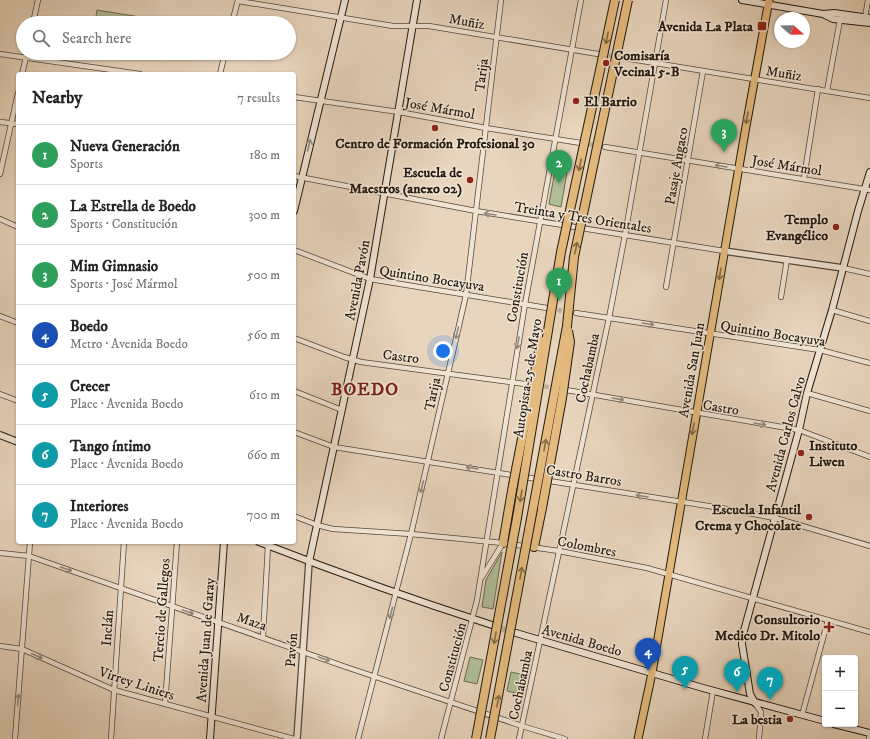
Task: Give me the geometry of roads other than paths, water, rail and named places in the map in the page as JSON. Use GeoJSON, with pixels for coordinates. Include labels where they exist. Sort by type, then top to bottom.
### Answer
{"type":"FeatureCollection","features":[{"type":"Feature","properties":{"kind":"highway","name":"Autopista 25 de Mayo"},"geometry":{"type":"LineString","coordinates":[[476,739],[517,518],[557,278],[615,0]]}},
{"type":"Feature","properties":{"kind":"highway","name":"Autopista 25 de Mayo"},"geometry":{"type":"LineString","coordinates":[[490,739],[567,326],[574,257],[628,0]]}},
{"type":"Feature","properties":{"kind":"highway"},"geometry":{"type":"LineString","coordinates":[[503,543],[537,357],[557,278]]}},
{"type":"Feature","properties":{"kind":"highway"},"geometry":{"type":"LineString","coordinates":[[534,547],[562,398],[570,342],[567,326]]}},
{"type":"Feature","properties":{"kind":"main road"},"geometry":{"type":"LineString","coordinates":[[296,202],[345,0]]}},
{"type":"Feature","properties":{"kind":"main road","name":"Avenida Pavón"},"geometry":{"type":"LineString","coordinates":[[309,562],[370,279],[417,0]]}},
{"type":"Feature","properties":{"kind":"main road"},"geometry":{"type":"LineString","coordinates":[[742,0],[769,2],[823,14],[833,19],[842,21],[870,24]]}},
{"type":"Feature","properties":{"kind":"main road","name":"Avenida San Juan"},"geometry":{"type":"LineString","coordinates":[[638,739],[652,673],[738,169],[769,2]]}},
{"type":"Feature","properties":{"kind":"main road"},"geometry":{"type":"LineString","coordinates":[[823,14],[834,13],[868,18]]}},
{"type":"Feature","properties":{"kind":"main road"},"geometry":{"type":"LineString","coordinates":[[842,21],[850,19],[863,21],[868,18]]}},
{"type":"Feature","properties":{"kind":"main road"},"geometry":{"type":"LineString","coordinates":[[868,189],[870,172]]}},
{"type":"Feature","properties":{"kind":"main road","name":"Avenida Carlos Calvo"},"geometry":{"type":"LineString","coordinates":[[755,703],[750,694],[742,644],[753,598],[799,430],[807,393],[832,310],[840,268],[868,189]]}},
{"type":"Feature","properties":{"kind":"main road"},"geometry":{"type":"LineString","coordinates":[[0,435],[16,441]]}},
{"type":"Feature","properties":{"kind":"main road","name":"Avenida Juan de Garay"},"geometry":{"type":"LineString","coordinates":[[210,739],[224,544]]}},
{"type":"Feature","properties":{"kind":"main road"},"geometry":{"type":"LineString","coordinates":[[268,545],[309,562],[492,625]]}},
{"type":"Feature","properties":{"kind":"main road","name":"Avenida Boedo"},"geometry":{"type":"LineString","coordinates":[[516,633],[822,721]]}},
{"type":"Feature","properties":{"kind":"main road"},"geometry":{"type":"LineString","coordinates":[[846,727],[870,733]]}},
{"type":"Feature","properties":{"kind":"street"},"geometry":{"type":"LineString","coordinates":[[35,16],[38,0]]}},
{"type":"Feature","properties":{"kind":"street"},"geometry":{"type":"LineString","coordinates":[[234,16],[238,0]]}},
{"type":"Feature","properties":{"kind":"street","name":"Muñiz"},"geometry":{"type":"LineString","coordinates":[[238,0],[393,26],[429,26],[598,54]]}},
{"type":"Feature","properties":{"kind":"street","name":"Tarija"},"geometry":{"type":"LineString","coordinates":[[358,739],[397,593],[466,295],[501,0]]}},
{"type":"Feature","properties":{"kind":"street","name":"Constitución"},"geometry":{"type":"LineString","coordinates":[[441,739],[473,619],[539,222],[580,0]]}},
{"type":"Feature","properties":{"kind":"street","name":"Cochabamba"},"geometry":{"type":"LineString","coordinates":[[519,739],[609,318],[666,0]]}},
{"type":"Feature","properties":{"kind":"street"},"geometry":{"type":"LineString","coordinates":[[868,0],[868,18]]}},
{"type":"Feature","properties":{"kind":"street"},"geometry":{"type":"LineString","coordinates":[[827,91],[842,21]]}},
{"type":"Feature","properties":{"kind":"street"},"geometry":{"type":"LineString","coordinates":[[0,54],[16,55]]}},
{"type":"Feature","properties":{"kind":"street","name":"Muñiz"},"geometry":{"type":"LineString","coordinates":[[624,58],[870,98]]}},
{"type":"Feature","properties":{"kind":"street"},"geometry":{"type":"LineString","coordinates":[[22,72],[25,60]]}},
{"type":"Feature","properties":{"kind":"street"},"geometry":{"type":"LineString","coordinates":[[52,60],[115,72]]}},
{"type":"Feature","properties":{"kind":"street"},"geometry":{"type":"LineString","coordinates":[[220,72],[223,60]]}},
{"type":"Feature","properties":{"kind":"street","name":"Pasaje Angaco"},"geometry":{"type":"LineString","coordinates":[[666,287],[703,71]]}},
{"type":"Feature","properties":{"kind":"street"},"geometry":{"type":"LineString","coordinates":[[804,178],[818,89]]}},
{"type":"Feature","properties":{"kind":"street","name":"José Mármol"},"geometry":{"type":"LineString","coordinates":[[296,97],[399,112],[581,143]]}},
{"type":"Feature","properties":{"kind":"street"},"geometry":{"type":"LineString","coordinates":[[0,174],[16,102]]}},
{"type":"Feature","properties":{"kind":"street"},"geometry":{"type":"LineString","coordinates":[[0,122],[16,124]]}},
{"type":"Feature","properties":{"kind":"street","name":"José Mármol"},"geometry":{"type":"LineString","coordinates":[[605,147],[868,189]]}},
{"type":"Feature","properties":{"kind":"street","name":"Treinta y Tres Orientales"},"geometry":{"type":"LineString","coordinates":[[296,176],[539,222],[840,268],[870,274]]}},
{"type":"Feature","properties":{"kind":"street"},"geometry":{"type":"LineString","coordinates":[[0,219],[16,226]]}},
{"type":"Feature","properties":{"kind":"street","name":"Quintino Bocayuva"},"geometry":{"type":"LineString","coordinates":[[296,251],[370,279],[547,308]]}},
{"type":"Feature","properties":{"kind":"street"},"geometry":{"type":"LineString","coordinates":[[781,297],[787,260]]}},
{"type":"Feature","properties":{"kind":"street"},"geometry":{"type":"LineString","coordinates":[[832,310],[870,321]]}},
{"type":"Feature","properties":{"kind":"street","name":"Quintino Bocayuva"},"geometry":{"type":"LineString","coordinates":[[576,313],[820,350],[870,363]]}},
{"type":"Feature","properties":{"kind":"street"},"geometry":{"type":"LineString","coordinates":[[0,316],[16,322]]}},
{"type":"Feature","properties":{"kind":"street","name":"Castro"},"geometry":{"type":"LineString","coordinates":[[296,339],[353,360],[532,384]]}},
{"type":"Feature","properties":{"kind":"street","name":"Castro"},"geometry":{"type":"LineString","coordinates":[[566,390],[696,414],[799,430],[870,457]]}},
{"type":"Feature","properties":{"kind":"street"},"geometry":{"type":"LineString","coordinates":[[296,392],[342,410]]}},
{"type":"Feature","properties":{"kind":"street"},"geometry":{"type":"LineString","coordinates":[[807,393],[870,411]]}},
{"type":"Feature","properties":{"kind":"street"},"geometry":{"type":"LineString","coordinates":[[0,394],[16,400]]}},
{"type":"Feature","properties":{"kind":"street","name":"Castro Barros"},"geometry":{"type":"LineString","coordinates":[[296,433],[334,447],[721,508],[775,518],[870,546]]}},
{"type":"Feature","properties":{"kind":"street","name":"Colombres"},"geometry":{"type":"LineString","coordinates":[[296,517],[317,525],[333,529],[487,541],[559,551],[669,574],[870,632]]}},
{"type":"Feature","properties":{"kind":"street","name":"Constitución"},"geometry":{"type":"LineString","coordinates":[[480,579],[503,543]]}},
{"type":"Feature","properties":{"kind":"street"},"geometry":{"type":"LineString","coordinates":[[15,739],[30,544]]}},
{"type":"Feature","properties":{"kind":"street","name":"Inclán"},"geometry":{"type":"LineString","coordinates":[[111,739],[124,544]]}},
{"type":"Feature","properties":{"kind":"street","name":"Tercio de Gallegos"},"geometry":{"type":"LineString","coordinates":[[165,704],[177,544]]}},
{"type":"Feature","properties":{"kind":"street"},"geometry":{"type":"LineString","coordinates":[[263,637],[268,545]]}},
{"type":"Feature","properties":{"kind":"street","name":"Maza"},"geometry":{"type":"LineString","coordinates":[[0,554],[29,556],[375,676],[565,739]]}},
{"type":"Feature","properties":{"kind":"street","name":"Pavón"},"geometry":{"type":"LineString","coordinates":[[297,739],[309,562]]}},
{"type":"Feature","properties":{"kind":"street"},"geometry":{"type":"LineString","coordinates":[[802,716],[828,620]]}},
{"type":"Feature","properties":{"kind":"street","name":"Virrey Liniers"},"geometry":{"type":"LineString","coordinates":[[0,646],[22,649],[114,690],[294,739]]}},
{"type":"Feature","properties":{"kind":"street"},"geometry":{"type":"LineString","coordinates":[[705,739],[713,691]]}},
{"type":"Feature","properties":{"kind":"street"},"geometry":{"type":"LineString","coordinates":[[755,703],[761,712],[759,739]]}},
{"type":"Feature","properties":{"kind":"street"},"geometry":{"type":"LineString","coordinates":[[868,739],[870,733]]}},
{"type":"Feature","properties":{"kind":"tunnel"},"geometry":{"type":"LineString","coordinates":[[602,54],[624,58]]}},
{"type":"Feature","properties":{"kind":"tunnel"},"geometry":{"type":"LineString","coordinates":[[583,143],[599,146]]}},
{"type":"Feature","properties":{"kind":"tunnel"},"geometry":{"type":"LineString","coordinates":[[551,309],[576,313]]}},
{"type":"Feature","properties":{"kind":"tunnel"},"geometry":{"type":"LineString","coordinates":[[538,385],[556,389]]}},
{"type":"Feature","properties":{"kind":"tunnel"},"geometry":{"type":"LineString","coordinates":[[493,626],[513,632]]}},
{"type":"Feature","properties":{"kind":"place","name":"Avenida La Plata"},"geometry":{"type":"Point","coordinates":[762,26]}},
{"type":"Feature","properties":{"kind":"place","name":"Comisaría Vecinal 5-B"},"geometry":{"type":"Point","coordinates":[606,63]}},
{"type":"Feature","properties":{"kind":"place","name":"El Barrio"},"geometry":{"type":"Point","coordinates":[576,101]}},
{"type":"Feature","properties":{"kind":"place","name":"Centro de Formación Profesional 30"},"geometry":{"type":"Point","coordinates":[435,128]}},
{"type":"Feature","properties":{"kind":"place","name":"Mim Gimnasio"},"geometry":{"type":"Point","coordinates":[724,152]}},
{"type":"Feature","properties":{"kind":"place","name":"Escuela de Maestros (anexo 02)"},"geometry":{"type":"Point","coordinates":[470,180]}},
{"type":"Feature","properties":{"kind":"place","name":"La Estrella de Boedo"},"geometry":{"type":"Point","coordinates":[559,183]}},
{"type":"Feature","properties":{"kind":"place","name":"Templo Evangélico"},"geometry":{"type":"Point","coordinates":[836,227]}},
{"type":"Feature","properties":{"kind":"place","name":"Nueva Generación"},"geometry":{"type":"Point","coordinates":[559,301]}},
{"type":"Feature","properties":{"kind":"place","name":"Instituto Liwen"},"geometry":{"type":"Point","coordinates":[801,453]}},
{"type":"Feature","properties":{"kind":"place","name":"Escuela Infantil Crema y Chocolate"},"geometry":{"type":"Point","coordinates":[809,517]}},
{"type":"Feature","properties":{"kind":"place","name":"Consultorio Medico Dr. Mitolo"},"geometry":{"type":"Point","coordinates":[829,627]}},
{"type":"Feature","properties":{"kind":"place","name":"Boedo"},"geometry":{"type":"Point","coordinates":[648,671]}},
{"type":"Feature","properties":{"kind":"place","name":"Crecer"},"geometry":{"type":"Point","coordinates":[685,689]}},
{"type":"Feature","properties":{"kind":"place","name":"Tango íntimo"},"geometry":{"type":"Point","coordinates":[737,692]}},
{"type":"Feature","properties":{"kind":"place","name":"Interiores"},"geometry":{"type":"Point","coordinates":[770,700]}},
{"type":"Feature","properties":{"kind":"place","name":"La bestia"},"geometry":{"type":"Point","coordinates":[790,719]}},
{"type":"Feature","properties":{"kind":"district","name":"BOEDO"},"geometry":{"type":"Point","coordinates":[365,389]}}]}
